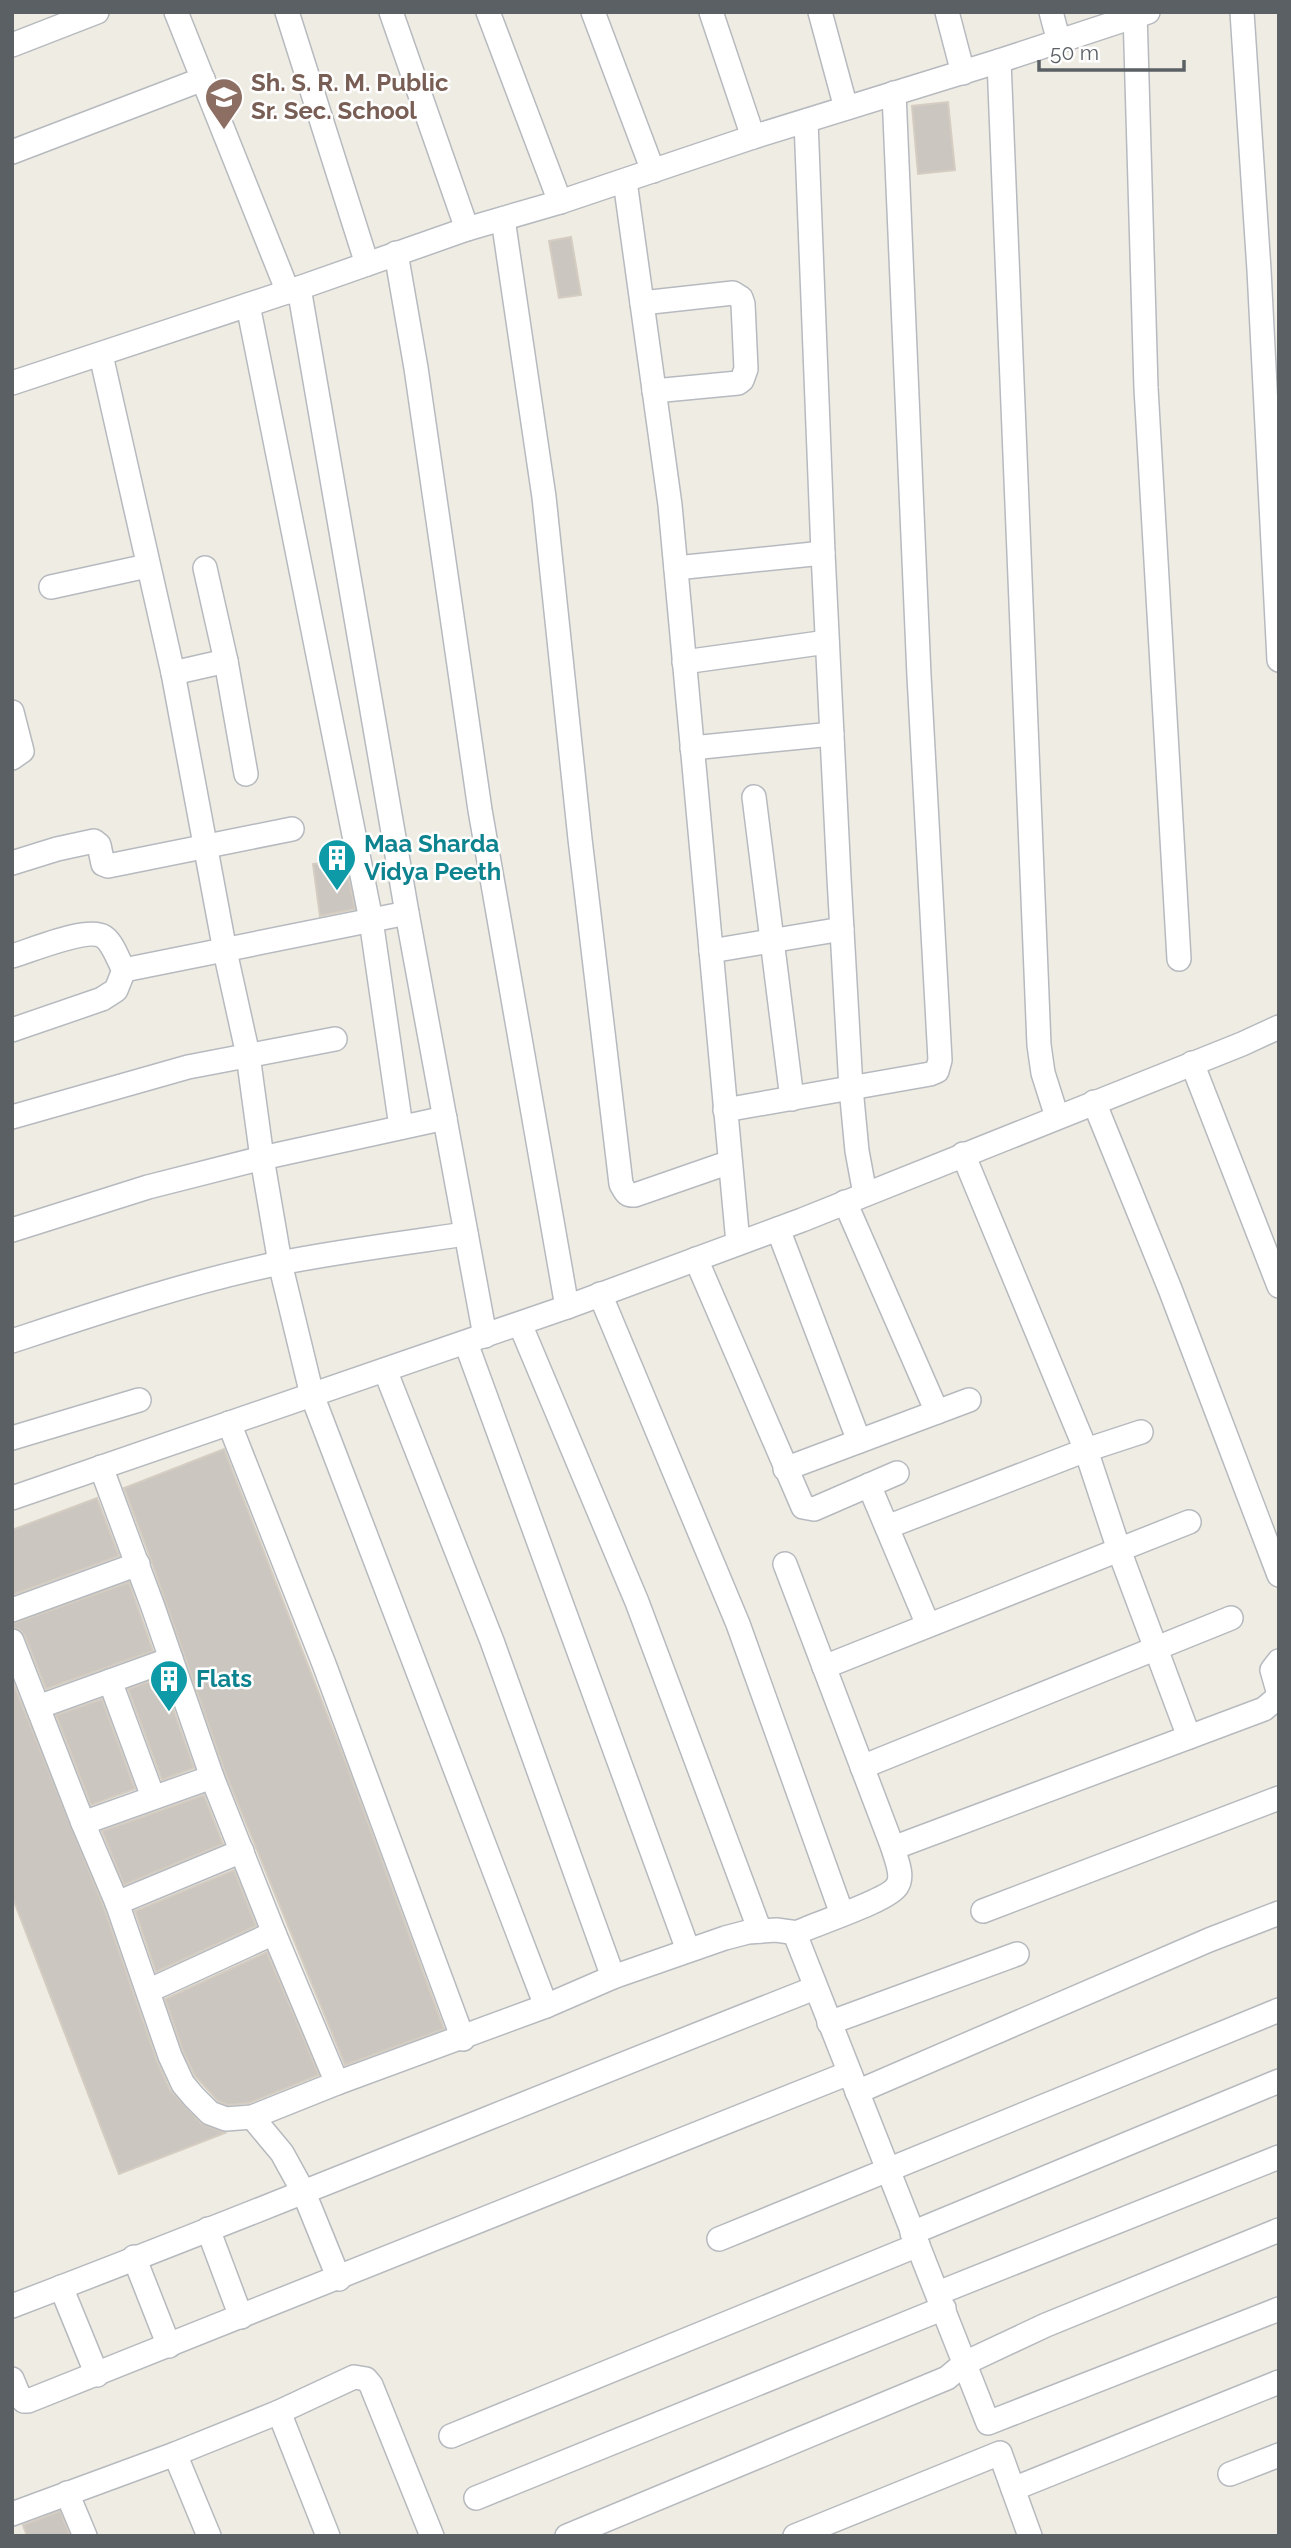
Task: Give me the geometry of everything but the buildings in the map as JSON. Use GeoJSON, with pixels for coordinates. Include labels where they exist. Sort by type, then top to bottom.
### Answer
{"type":"FeatureCollection","features":[{"type":"Feature","properties":{"kind":"street"},"geometry":{"type":"LineString","coordinates":[[12,45],[97,12]]}},
{"type":"Feature","properties":{"kind":"street"},"geometry":{"type":"LineString","coordinates":[[176,12],[294,290],[466,1234],[475,1339],[688,1950]]}},
{"type":"Feature","properties":{"kind":"street"},"geometry":{"type":"LineString","coordinates":[[287,12],[367,264]]}},
{"type":"Feature","properties":{"kind":"street"},"geometry":{"type":"LineString","coordinates":[[391,12],[467,229]]}},
{"type":"Feature","properties":{"kind":"street"},"geometry":{"type":"LineString","coordinates":[[488,12],[560,202]]}},
{"type":"Feature","properties":{"kind":"street"},"geometry":{"type":"LineString","coordinates":[[593,12],[653,172]]}},
{"type":"Feature","properties":{"kind":"street"},"geometry":{"type":"LineString","coordinates":[[711,12],[753,137]]}},
{"type":"Feature","properties":{"kind":"street"},"geometry":{"type":"LineString","coordinates":[[820,12],[846,108]]}},
{"type":"Feature","properties":{"kind":"street"},"geometry":{"type":"LineString","coordinates":[[947,12],[963,73]]}},
{"type":"Feature","properties":{"kind":"street"},"geometry":{"type":"LineString","coordinates":[[1051,12],[1059,42]]}},
{"type":"Feature","properties":{"kind":"street"},"geometry":{"type":"LineString","coordinates":[[1242,12],[1269,270],[1279,660]]}},
{"type":"Feature","properties":{"kind":"street"},"geometry":{"type":"LineString","coordinates":[[12,383],[294,290],[467,229],[560,202],[753,137],[963,73],[1139,14],[1146,388],[1179,958]]}},
{"type":"Feature","properties":{"kind":"street"},"geometry":{"type":"LineString","coordinates":[[999,61],[1039,1045],[1043,1073],[1056,1117]]}},
{"type":"Feature","properties":{"kind":"street"},"geometry":{"type":"LineString","coordinates":[[12,152],[203,79]]}},
{"type":"Feature","properties":{"kind":"street"},"geometry":{"type":"LineString","coordinates":[[726,1110],[930,1074],[937,1071],[940,1060],[919,676],[894,93]]}},
{"type":"Feature","properties":{"kind":"street"},"geometry":{"type":"LineString","coordinates":[[806,121],[822,553],[856,1152],[855,1198],[937,1412]]}},
{"type":"Feature","properties":{"kind":"street"},"geometry":{"type":"LineString","coordinates":[[625,181],[670,505],[738,1243]]}},
{"type":"Feature","properties":{"kind":"street"},"geometry":{"type":"LineString","coordinates":[[503,219],[544,496],[580,839],[621,1184],[629,1196],[635,1195],[730,1162]]}},
{"type":"Feature","properties":{"kind":"street"},"geometry":{"type":"LineString","coordinates":[[396,253],[416,368],[480,810],[567,1307]]}},
{"type":"Feature","properties":{"kind":"street"},"geometry":{"type":"LineString","coordinates":[[642,303],[733,293],[741,298],[743,304],[746,369],[742,380],[738,383],[654,391]]}},
{"type":"Feature","properties":{"kind":"street"},"geometry":{"type":"LineString","coordinates":[[248,305],[372,920],[401,1127]]}},
{"type":"Feature","properties":{"kind":"street"},"geometry":{"type":"LineString","coordinates":[[101,355],[173,673],[225,951],[248,1055],[261,1158],[280,1263],[312,1395],[546,2006]]}},
{"type":"Feature","properties":{"kind":"street"},"geometry":{"type":"LineString","coordinates":[[676,568],[822,553]]}},
{"type":"Feature","properties":{"kind":"street"},"geometry":{"type":"LineString","coordinates":[[51,587],[147,566]]}},
{"type":"Feature","properties":{"kind":"street"},"geometry":{"type":"LineString","coordinates":[[205,568],[226,661],[246,774]]}},
{"type":"Feature","properties":{"kind":"street"},"geometry":{"type":"LineString","coordinates":[[684,662],[827,642]]}},
{"type":"Feature","properties":{"kind":"street"},"geometry":{"type":"LineString","coordinates":[[173,673],[226,661]]}},
{"type":"Feature","properties":{"kind":"street"},"geometry":{"type":"LineString","coordinates":[[12,712],[22,751],[12,758]]}},
{"type":"Feature","properties":{"kind":"street"},"geometry":{"type":"LineString","coordinates":[[692,748],[832,734]]}},
{"type":"Feature","properties":{"kind":"street"},"geometry":{"type":"LineString","coordinates":[[754,797],[792,1099]]}},
{"type":"Feature","properties":{"kind":"street"},"geometry":{"type":"LineString","coordinates":[[12,863],[91,841],[99,845],[103,864],[108,866],[292,829]]}},
{"type":"Feature","properties":{"kind":"street"},"geometry":{"type":"LineString","coordinates":[[124,970],[407,913]]}},
{"type":"Feature","properties":{"kind":"street"},"geometry":{"type":"LineString","coordinates":[[711,951],[842,929]]}},
{"type":"Feature","properties":{"kind":"street"},"geometry":{"type":"LineString","coordinates":[[12,956],[84,934],[98,934],[109,943],[124,970]]}},
{"type":"Feature","properties":{"kind":"street"},"geometry":{"type":"LineString","coordinates":[[12,1030],[102,999],[116,990],[124,970]]}},
{"type":"Feature","properties":{"kind":"street"},"geometry":{"type":"LineString","coordinates":[[12,1497],[520,1324],[778,1229],[1279,1027]]}},
{"type":"Feature","properties":{"kind":"street"},"geometry":{"type":"LineString","coordinates":[[12,1117],[125,1083],[248,1055],[335,1039]]}},
{"type":"Feature","properties":{"kind":"street"},"geometry":{"type":"LineString","coordinates":[[1192,1063],[1279,1286]]}},
{"type":"Feature","properties":{"kind":"street"},"geometry":{"type":"LineString","coordinates":[[1094,1102],[1170,1289],[1279,1575]]}},
{"type":"Feature","properties":{"kind":"street"},"geometry":{"type":"LineString","coordinates":[[12,1230],[148,1187],[261,1158],[445,1118]]}},
{"type":"Feature","properties":{"kind":"street"},"geometry":{"type":"LineString","coordinates":[[963,1154],[1086,1450],[1119,1550],[1189,1737]]}},
{"type":"Feature","properties":{"kind":"street"},"geometry":{"type":"LineString","coordinates":[[778,1229],[859,1441]]}},
{"type":"Feature","properties":{"kind":"street"},"geometry":{"type":"LineString","coordinates":[[12,1341],[193,1284],[280,1263],[466,1234]]}},
{"type":"Feature","properties":{"kind":"street"},"geometry":{"type":"LineString","coordinates":[[696,1259],[796,1497],[803,1507],[809,1510],[897,1474]]}},
{"type":"Feature","properties":{"kind":"street"},"geometry":{"type":"LineString","coordinates":[[600,1294],[738,1624],[842,1914]]}},
{"type":"Feature","properties":{"kind":"street"},"geometry":{"type":"LineString","coordinates":[[520,1324],[637,1602],[760,1931]]}},
{"type":"Feature","properties":{"kind":"street"},"geometry":{"type":"LineString","coordinates":[[385,1370],[492,1641],[613,1977]]}},
{"type":"Feature","properties":{"kind":"street"},"geometry":{"type":"LineString","coordinates":[[12,1438],[139,1400]]}},
{"type":"Feature","properties":{"kind":"street"},"geometry":{"type":"LineString","coordinates":[[785,1469],[969,1400]]}},
{"type":"Feature","properties":{"kind":"street"},"geometry":{"type":"LineString","coordinates":[[229,1423],[324,1664],[463,2039]]}},
{"type":"Feature","properties":{"kind":"street"},"geometry":{"type":"LineString","coordinates":[[887,1527],[1086,1450],[1142,1432]]}},
{"type":"Feature","properties":{"kind":"street"},"geometry":{"type":"LineString","coordinates":[[101,1467],[138,1564],[212,1777],[337,2083]]}},
{"type":"Feature","properties":{"kind":"street"},"geometry":{"type":"LineString","coordinates":[[869,1485],[928,1625]]}},
{"type":"Feature","properties":{"kind":"street"},"geometry":{"type":"LineString","coordinates":[[824,1667],[1189,1522]]}},
{"type":"Feature","properties":{"kind":"street"},"geometry":{"type":"LineString","coordinates":[[12,1610],[138,1564]]}},
{"type":"Feature","properties":{"kind":"street"},"geometry":{"type":"LineString","coordinates":[[12,1641],[117,1903],[170,2056],[183,2084],[210,2113],[226,2119],[252,2117],[337,2083],[463,2039],[613,1977],[688,1950],[725,1938],[760,1931],[798,1933],[895,1890],[900,1876],[893,1848],[785,1564]]}},
{"type":"Feature","properties":{"kind":"street"},"geometry":{"type":"LineString","coordinates":[[863,1768],[1231,1618]]}},
{"type":"Feature","properties":{"kind":"street"},"geometry":{"type":"LineString","coordinates":[[38,1707],[171,1659]]}},
{"type":"Feature","properties":{"kind":"street"},"geometry":{"type":"LineString","coordinates":[[893,1848],[1264,1709],[1277,1698],[1278,1691],[1272,1670],[1279,1661]]}},
{"type":"Feature","properties":{"kind":"street"},"geometry":{"type":"LineString","coordinates":[[110,1681],[153,1797]]}},
{"type":"Feature","properties":{"kind":"street"},"geometry":{"type":"LineString","coordinates":[[83,1823],[212,1777]]}},
{"type":"Feature","properties":{"kind":"street"},"geometry":{"type":"LineString","coordinates":[[983,1912],[1279,1798]]}},
{"type":"Feature","properties":{"kind":"street"},"geometry":{"type":"LineString","coordinates":[[117,1903],[242,1851]]}},
{"type":"Feature","properties":{"kind":"street"},"geometry":{"type":"LineString","coordinates":[[12,2379],[21,2399],[28,2401],[339,2278],[853,2083],[1279,1913]]}},
{"type":"Feature","properties":{"kind":"street"},"geometry":{"type":"LineString","coordinates":[[148,1992],[274,1933]]}},
{"type":"Feature","properties":{"kind":"street"},"geometry":{"type":"LineString","coordinates":[[798,1933],[797,1939],[815,1988],[941,2301],[1029,2535]]}},
{"type":"Feature","properties":{"kind":"street"},"geometry":{"type":"LineString","coordinates":[[829,2023],[1017,1954]]}},
{"type":"Feature","properties":{"kind":"street"},"geometry":{"type":"LineString","coordinates":[[12,2306],[443,2138],[541,2096],[815,1988]]}},
{"type":"Feature","properties":{"kind":"street"},"geometry":{"type":"LineString","coordinates":[[719,2239],[1279,2010]]}},
{"type":"Feature","properties":{"kind":"street"},"geometry":{"type":"LineString","coordinates":[[451,2436],[1279,2081]]}},
{"type":"Feature","properties":{"kind":"street"},"geometry":{"type":"LineString","coordinates":[[252,2117],[282,2153],[304,2193],[339,2278]]}},
{"type":"Feature","properties":{"kind":"street"},"geometry":{"type":"LineString","coordinates":[[476,2498],[1279,2157]]}},
{"type":"Feature","properties":{"kind":"street"},"geometry":{"type":"LineString","coordinates":[[208,2229],[241,2317]]}},
{"type":"Feature","properties":{"kind":"street"},"geometry":{"type":"LineString","coordinates":[[567,2536],[947,2378],[965,2363],[1046,2325],[1279,2230]]}},
{"type":"Feature","properties":{"kind":"street"},"geometry":{"type":"LineString","coordinates":[[134,2257],[169,2346]]}},
{"type":"Feature","properties":{"kind":"street"},"geometry":{"type":"LineString","coordinates":[[61,2287],[97,2375]]}},
{"type":"Feature","properties":{"kind":"street"},"geometry":{"type":"LineString","coordinates":[[988,2423],[1279,2309]]}},
{"type":"Feature","properties":{"kind":"street"},"geometry":{"type":"LineString","coordinates":[[12,2514],[175,2454],[354,2378],[366,2379],[371,2385],[432,2536]]}},
{"type":"Feature","properties":{"kind":"street"},"geometry":{"type":"LineString","coordinates":[[1013,2489],[1279,2382]]}},
{"type":"Feature","properties":{"kind":"street"},"geometry":{"type":"LineString","coordinates":[[279,2412],[328,2536]]}},
{"type":"Feature","properties":{"kind":"street"},"geometry":{"type":"LineString","coordinates":[[796,2536],[1000,2453]]}},
{"type":"Feature","properties":{"kind":"street"},"geometry":{"type":"LineString","coordinates":[[175,2454],[209,2536]]}},
{"type":"Feature","properties":{"kind":"street"},"geometry":{"type":"LineString","coordinates":[[1230,2474],[1279,2455]]}},
{"type":"Feature","properties":{"kind":"street"},"geometry":{"type":"LineString","coordinates":[[67,2494],[85,2536]]}},
{"type":"Feature","properties":{"kind":"place","name":"Sh. S. R. M. Public Sr. Sec. School"},"geometry":{"type":"Point","coordinates":[224,131]}},
{"type":"Feature","properties":{"kind":"place","name":"Maa Sharda Vidya Peeth"},"geometry":{"type":"Point","coordinates":[337,892]}},
{"type":"Feature","properties":{"kind":"place","name":"Flats"},"geometry":{"type":"Point","coordinates":[169,1713]}}]}
